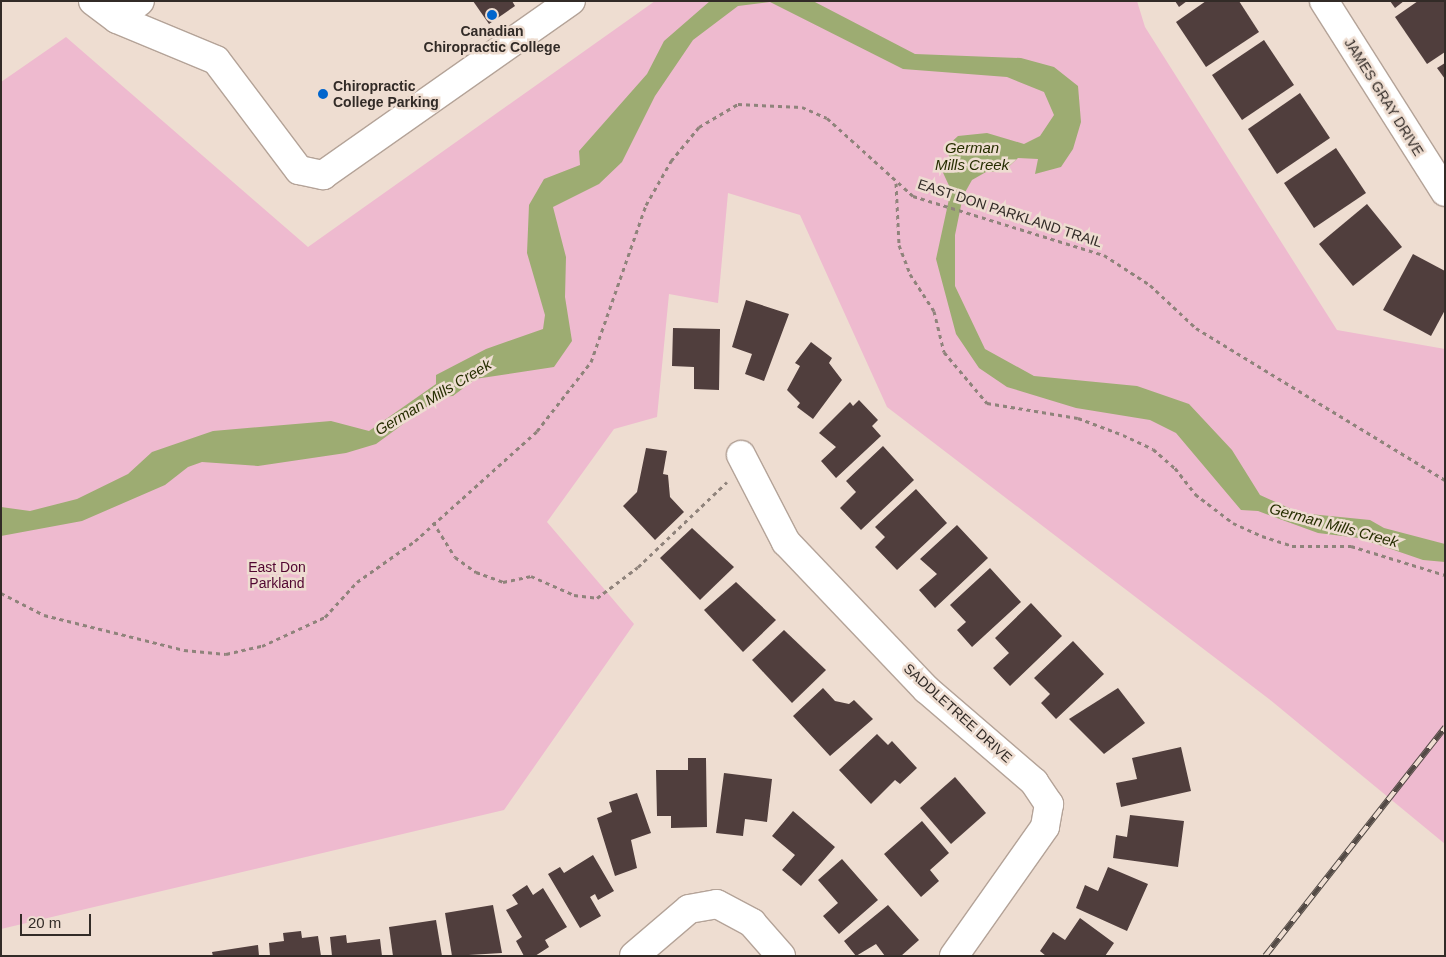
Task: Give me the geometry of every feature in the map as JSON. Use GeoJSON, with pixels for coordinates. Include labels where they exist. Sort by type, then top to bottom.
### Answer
{"type":"FeatureCollection","features":[{"type":"Feature","properties":{"kind":"street"},"geometry":{"type":"LineString","coordinates":[[93,1],[117,19],[216,60],[299,170],[323,175],[571,1]]}},
{"type":"Feature","properties":{"kind":"street"},"geometry":{"type":"LineString","coordinates":[[117,19],[140,1]]}},
{"type":"Feature","properties":{"kind":"street","name":"JAMES GRAY DRIVE"},"geometry":{"type":"LineString","coordinates":[[1324,1],[1445,192]]}},
{"type":"Feature","properties":{"kind":"street","name":"SADDLETREE DRIVE"},"geometry":{"type":"LineString","coordinates":[[746,463],[786,542],[926,689],[1034,782],[1048,804],[1045,827],[954,956]]}},
{"type":"Feature","properties":{"kind":"street"},"geometry":{"type":"LineString","coordinates":[[634,956],[689,909],[717,904],[752,923],[781,956]]}},
{"type":"Feature","properties":{"kind":"path","name":"EAST DON PARKLAND TRAIL"},"geometry":{"type":"LineString","coordinates":[[1,593],[44,615],[184,650],[226,654],[262,646],[325,617],[356,582],[415,541],[537,431],[591,362],[646,205],[671,161],[699,127],[738,104],[802,107],[827,118],[896,183],[913,196],[1104,255],[1126,268],[1196,328],[1445,480]]}},
{"type":"Feature","properties":{"kind":"path"},"geometry":{"type":"LineString","coordinates":[[896,183],[899,245],[910,274],[934,310],[944,352],[987,403],[1078,418],[1122,435],[1153,450],[1175,468],[1196,494],[1233,523],[1262,536],[1292,546],[1351,546],[1445,575]]}},
{"type":"Feature","properties":{"kind":"path"},"geometry":{"type":"LineString","coordinates":[[434,522],[455,557],[476,572],[503,582],[532,576],[574,595],[597,598],[638,567],[722,484],[746,463]]}},
{"type":"Feature","properties":{"kind":"green space","name":"East Don Parkland"},"geometry":{"type":"Polygon","coordinates":[[[655,1],[1137,1],[1145,27],[1337,330],[1445,349],[1445,844],[1269,699],[887,407],[800,215],[728,193],[718,303],[669,294],[657,417],[614,429],[547,522],[634,624],[504,810],[1,929],[1,82],[66,37],[308,247],[655,1]]]}},
{"type":"Feature","properties":{"kind":"water","name":"German Mills Creek"},"geometry":{"type":"Polygon","coordinates":[[[710,1],[813,1],[915,54],[1021,58],[1054,67],[1078,86],[1081,122],[1073,149],[1061,167],[1035,174],[1038,159],[1018,158],[1004,171],[986,172],[972,180],[963,196],[955,235],[955,286],[985,349],[1034,376],[1137,386],[1189,404],[1232,450],[1260,495],[1300,513],[1370,520],[1384,528],[1445,544],[1445,562],[1423,560],[1359,538],[1318,533],[1258,511],[1241,510],[1176,433],[1150,420],[1076,408],[1007,387],[979,368],[956,334],[936,259],[951,190],[939,164],[950,159],[946,147],[958,136],[987,133],[1024,144],[1040,136],[1054,115],[1044,92],[1007,77],[903,69],[770,2],[738,6],[693,40],[655,96],[622,162],[599,184],[553,207],[566,257],[565,297],[572,341],[554,367],[475,379],[453,396],[440,397],[376,444],[346,453],[258,466],[202,462],[188,467],[165,485],[82,521],[1,536],[1,507],[30,511],[77,499],[128,474],[152,452],[213,431],[331,421],[369,431],[436,384],[436,375],[486,349],[543,329],[545,315],[527,253],[529,205],[544,179],[580,165],[579,151],[647,74],[664,41],[710,1]]]}},
{"type":"Feature","properties":{"kind":"building","name":"Canadian Chiropractic College"},"geometry":{"type":"Polygon","coordinates":[[[473,1],[512,1],[515,6],[489,24],[473,1]]]}},
{"type":"Feature","properties":{"kind":"building"},"geometry":{"type":"Polygon","coordinates":[[[1175,1],[1187,1],[1179,7],[1175,1]]]}},
{"type":"Feature","properties":{"kind":"building"},"geometry":{"type":"Polygon","coordinates":[[[1206,1],[1239,1],[1259,32],[1206,67],[1176,22],[1206,1]]]}},
{"type":"Feature","properties":{"kind":"building"},"geometry":{"type":"Polygon","coordinates":[[[1390,1],[1404,1],[1395,8],[1390,1]]]}},
{"type":"Feature","properties":{"kind":"building"},"geometry":{"type":"Polygon","coordinates":[[[1418,1],[1445,1],[1445,52],[1427,64],[1395,17],[1418,1]]]}},
{"type":"Feature","properties":{"kind":"building"},"geometry":{"type":"Polygon","coordinates":[[[1264,40],[1294,85],[1242,120],[1212,75],[1264,40]]]}},
{"type":"Feature","properties":{"kind":"building"},"geometry":{"type":"Polygon","coordinates":[[[1445,63],[1445,79],[1437,68],[1445,63]]]}},
{"type":"Feature","properties":{"kind":"building"},"geometry":{"type":"Polygon","coordinates":[[[1300,93],[1330,138],[1277,174],[1248,129],[1300,93]]]}},
{"type":"Feature","properties":{"kind":"building"},"geometry":{"type":"Polygon","coordinates":[[[1336,148],[1366,193],[1314,228],[1284,183],[1336,148]]]}},
{"type":"Feature","properties":{"kind":"building"},"geometry":{"type":"Polygon","coordinates":[[[1367,204],[1402,247],[1353,286],[1319,244],[1367,204]]]}},
{"type":"Feature","properties":{"kind":"building"},"geometry":{"type":"Polygon","coordinates":[[[1413,254],[1445,271],[1445,310],[1431,336],[1383,310],[1413,254]]]}},
{"type":"Feature","properties":{"kind":"building"},"geometry":{"type":"Polygon","coordinates":[[[746,300],[789,314],[764,381],[745,374],[752,354],[732,347],[746,300]]]}},
{"type":"Feature","properties":{"kind":"building"},"geometry":{"type":"Polygon","coordinates":[[[673,328],[720,329],[719,390],[694,389],[694,367],[672,366],[673,328]]]}},
{"type":"Feature","properties":{"kind":"building"},"geometry":{"type":"Polygon","coordinates":[[[811,342],[832,358],[829,363],[842,380],[813,419],[797,407],[800,403],[787,390],[800,366],[795,363],[811,342]]]}},
{"type":"Feature","properties":{"kind":"building"},"geometry":{"type":"Polygon","coordinates":[[[859,400],[878,420],[872,426],[881,436],[836,478],[821,461],[836,447],[819,433],[850,402],[853,406],[859,400]]]}},
{"type":"Feature","properties":{"kind":"building"},"geometry":{"type":"Polygon","coordinates":[[[883,446],[914,480],[861,530],[840,508],[856,492],[846,481],[883,446]]]}},
{"type":"Feature","properties":{"kind":"building"},"geometry":{"type":"Polygon","coordinates":[[[646,448],[667,451],[663,474],[668,475],[670,497],[684,512],[655,540],[623,506],[637,492],[646,448]]]}},
{"type":"Feature","properties":{"kind":"building"},"geometry":{"type":"Polygon","coordinates":[[[916,489],[947,523],[897,570],[875,547],[885,537],[875,527],[916,489]]]}},
{"type":"Feature","properties":{"kind":"building"},"geometry":{"type":"Polygon","coordinates":[[[957,525],[988,558],[935,608],[919,590],[937,574],[920,559],[957,525]]]}},
{"type":"Feature","properties":{"kind":"building"},"geometry":{"type":"Polygon","coordinates":[[[692,528],[734,567],[700,600],[660,558],[692,528]]]}},
{"type":"Feature","properties":{"kind":"building"},"geometry":{"type":"Polygon","coordinates":[[[990,568],[1021,602],[972,647],[957,630],[966,622],[950,605],[990,568]]]}},
{"type":"Feature","properties":{"kind":"building"},"geometry":{"type":"Polygon","coordinates":[[[736,582],[776,620],[743,652],[704,610],[736,582]]]}},
{"type":"Feature","properties":{"kind":"building"},"geometry":{"type":"Polygon","coordinates":[[[1031,603],[1062,636],[1010,686],[993,668],[1009,653],[995,638],[1031,603]]]}},
{"type":"Feature","properties":{"kind":"building"},"geometry":{"type":"Polygon","coordinates":[[[784,630],[826,670],[792,703],[752,660],[784,630]]]}},
{"type":"Feature","properties":{"kind":"building"},"geometry":{"type":"Polygon","coordinates":[[[1073,641],[1104,674],[1056,719],[1041,703],[1050,694],[1034,678],[1073,641]]]}},
{"type":"Feature","properties":{"kind":"building"},"geometry":{"type":"Polygon","coordinates":[[[823,688],[835,701],[849,704],[854,700],[873,719],[830,756],[793,716],[823,688]]]}},
{"type":"Feature","properties":{"kind":"building"},"geometry":{"type":"Polygon","coordinates":[[[1118,688],[1145,723],[1104,754],[1069,719],[1118,688]]]}},
{"type":"Feature","properties":{"kind":"building"},"geometry":{"type":"Polygon","coordinates":[[[877,734],[888,745],[892,741],[917,768],[900,784],[895,780],[871,804],[839,770],[877,734]]]}},
{"type":"Feature","properties":{"kind":"building"},"geometry":{"type":"Polygon","coordinates":[[[1181,747],[1191,791],[1121,807],[1116,783],[1137,779],[1132,758],[1181,747]]]}},
{"type":"Feature","properties":{"kind":"building"},"geometry":{"type":"Polygon","coordinates":[[[688,758],[706,758],[707,827],[671,828],[671,816],[657,816],[656,770],[688,770],[688,758]]]}},
{"type":"Feature","properties":{"kind":"building"},"geometry":{"type":"Polygon","coordinates":[[[724,773],[772,779],[767,822],[745,819],[743,836],[716,833],[724,773]]]}},
{"type":"Feature","properties":{"kind":"building"},"geometry":{"type":"Polygon","coordinates":[[[955,777],[986,813],[951,844],[920,808],[955,777]]]}},
{"type":"Feature","properties":{"kind":"building"},"geometry":{"type":"Polygon","coordinates":[[[637,793],[651,833],[631,840],[637,868],[615,876],[597,818],[612,812],[609,802],[637,793]]]}},
{"type":"Feature","properties":{"kind":"building"},"geometry":{"type":"Polygon","coordinates":[[[793,811],[835,847],[801,886],[782,870],[795,855],[772,836],[793,811]]]}},
{"type":"Feature","properties":{"kind":"building"},"geometry":{"type":"Polygon","coordinates":[[[1130,815],[1184,821],[1178,867],[1113,858],[1116,835],[1127,837],[1130,815]]]}},
{"type":"Feature","properties":{"kind":"building"},"geometry":{"type":"Polygon","coordinates":[[[922,821],[949,853],[930,870],[939,881],[921,897],[884,854],[922,821]]]}},
{"type":"Feature","properties":{"kind":"building"},"geometry":{"type":"Polygon","coordinates":[[[593,855],[614,891],[598,900],[595,894],[590,897],[601,916],[580,928],[548,874],[560,867],[564,873],[593,855]]]}},
{"type":"Feature","properties":{"kind":"building"},"geometry":{"type":"Polygon","coordinates":[[[842,859],[878,900],[839,934],[823,916],[838,903],[818,880],[842,859]]]}},
{"type":"Feature","properties":{"kind":"building"},"geometry":{"type":"Polygon","coordinates":[[[1108,867],[1148,884],[1127,931],[1076,908],[1085,885],[1098,891],[1108,867]]]}},
{"type":"Feature","properties":{"kind":"building"},"geometry":{"type":"Polygon","coordinates":[[[527,885],[533,895],[543,888],[567,927],[545,940],[549,947],[535,956],[524,956],[516,941],[522,937],[506,910],[518,904],[512,895],[527,885]]]}},
{"type":"Feature","properties":{"kind":"building"},"geometry":{"type":"Polygon","coordinates":[[[493,905],[502,953],[452,956],[445,913],[493,905]]]}},
{"type":"Feature","properties":{"kind":"building"},"geometry":{"type":"Polygon","coordinates":[[[888,905],[919,940],[901,956],[885,956],[876,944],[856,956],[844,941],[888,905]]]}},
{"type":"Feature","properties":{"kind":"building"},"geometry":{"type":"Polygon","coordinates":[[[1080,918],[1114,943],[1105,956],[1046,956],[1040,951],[1053,932],[1065,940],[1080,918]]]}},
{"type":"Feature","properties":{"kind":"building"},"geometry":{"type":"Polygon","coordinates":[[[436,920],[442,956],[393,956],[389,927],[436,920]]]}},
{"type":"Feature","properties":{"kind":"building"},"geometry":{"type":"Polygon","coordinates":[[[301,931],[302,938],[318,936],[321,956],[270,956],[269,943],[284,941],[283,933],[301,931]]]}},
{"type":"Feature","properties":{"kind":"building"},"geometry":{"type":"Polygon","coordinates":[[[346,935],[347,943],[380,939],[382,956],[332,956],[330,937],[346,935]]]}},
{"type":"Feature","properties":{"kind":"building"},"geometry":{"type":"Polygon","coordinates":[[[258,945],[259,956],[213,956],[212,952],[258,945]]]}},
{"type":"Feature","properties":{"kind":"railway"},"geometry":{"type":"LineString","coordinates":[[1265,956],[1445,727]]}},
{"type":"Feature","properties":{"kind":"place","name":"Canadian Chiropractic College"},"geometry":{"type":"Point","coordinates":[492,15]}},
{"type":"Feature","properties":{"kind":"place","name":"Chiropractic College Parking"},"geometry":{"type":"Point","coordinates":[323,94]}}]}
